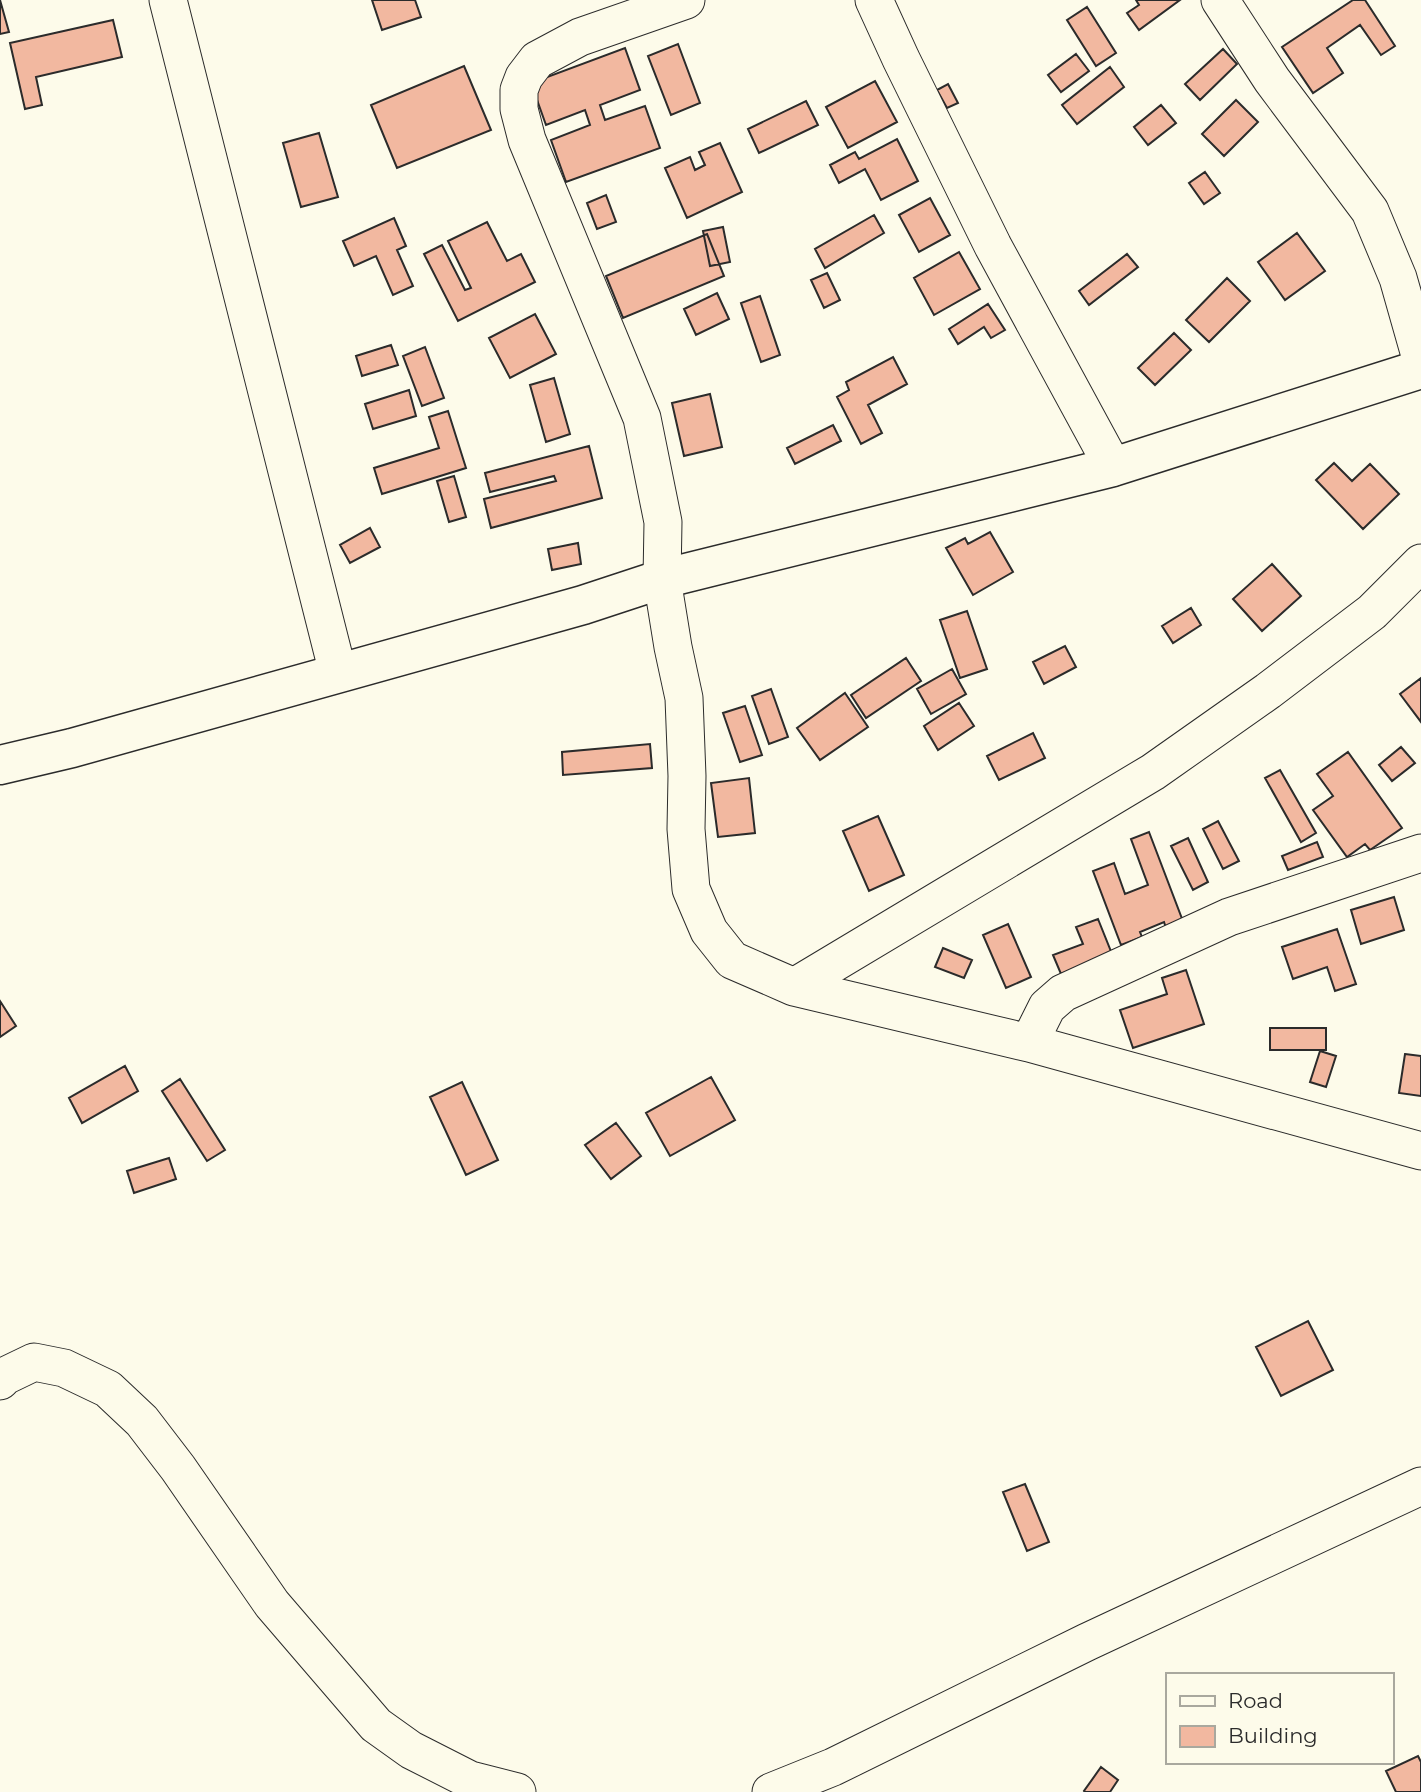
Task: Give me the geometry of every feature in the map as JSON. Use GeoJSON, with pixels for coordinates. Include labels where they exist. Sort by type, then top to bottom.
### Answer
{"type":"FeatureCollection","features":[{"type":"Feature","properties":{"kind":"highway"},"geometry":{"type":"LineString","coordinates":[[0,765],[72,748],[583,605],[662,579],[1113,467],[1421,369]]}},
{"type":"Feature","properties":{"kind":"street"},"geometry":{"type":"LineString","coordinates":[[168,0],[338,673]]}},
{"type":"Feature","properties":{"kind":"street"},"geometry":{"type":"LineString","coordinates":[[686,0],[580,37],[537,60],[524,77],[519,90],[519,110],[527,140],[642,418],[663,522],[662,579],[684,698],[686,829],[691,889],[709,931],[732,960],[794,987],[1029,1043],[1421,1151]]}},
{"type":"Feature","properties":{"kind":"street"},"geometry":{"type":"LineString","coordinates":[[874,0],[993,246],[1113,467]]}},
{"type":"Feature","properties":{"kind":"street"},"geometry":{"type":"LineString","coordinates":[[1220,0],[1272,80],[1370,211],[1398,278],[1421,359]]}},
{"type":"Feature","properties":{"kind":"street"},"geometry":{"type":"LineString","coordinates":[[794,987],[1153,772],[1268,691],[1372,612],[1421,563]]}},
{"type":"Feature","properties":{"kind":"street"},"geometry":{"type":"LineString","coordinates":[[1029,1043],[1047,1007],[1063,993],[1229,917],[1421,853]]}},
{"type":"Feature","properties":{"kind":"street"},"geometry":{"type":"LineString","coordinates":[[0,1381],[34,1362],[64,1368],[108,1389],[142,1421],[178,1468],[272,1604],[376,1725],[411,1750],[470,1780],[517,1792]]}},
{"type":"Feature","properties":{"kind":"street"},"geometry":{"type":"LineString","coordinates":[[771,1792],[832,1767],[1087,1642],[1421,1486]]}},
{"type":"Feature","properties":{"kind":"building"},"geometry":{"type":"Polygon","coordinates":[[[0,0],[9,32],[0,34],[0,0]]]}},
{"type":"Feature","properties":{"kind":"building"},"geometry":{"type":"Polygon","coordinates":[[[372,0],[415,0],[421,17],[382,30],[372,0]]]}},
{"type":"Feature","properties":{"kind":"building"},"geometry":{"type":"Polygon","coordinates":[[[1136,0],[1180,0],[1139,30],[1127,13],[1139,5],[1136,0]]]}},
{"type":"Feature","properties":{"kind":"building"},"geometry":{"type":"Polygon","coordinates":[[[1353,0],[1365,0],[1395,46],[1381,55],[1360,25],[1327,48],[1343,73],[1313,93],[1282,47],[1353,0]]]}},
{"type":"Feature","properties":{"kind":"building"},"geometry":{"type":"Polygon","coordinates":[[[1087,7],[1116,53],[1096,66],[1067,20],[1087,7]]]}},
{"type":"Feature","properties":{"kind":"building"},"geometry":{"type":"Polygon","coordinates":[[[113,20],[122,57],[36,77],[42,105],[25,109],[10,43],[113,20]]]}},
{"type":"Feature","properties":{"kind":"building"},"geometry":{"type":"Polygon","coordinates":[[[678,44],[700,103],[671,115],[648,56],[678,44]]]}},
{"type":"Feature","properties":{"kind":"building"},"geometry":{"type":"Polygon","coordinates":[[[625,48],[640,90],[600,105],[605,120],[645,106],[660,148],[566,182],[551,140],[590,125],[585,110],[546,125],[531,83],[625,48]]]}},
{"type":"Feature","properties":{"kind":"building"},"geometry":{"type":"Polygon","coordinates":[[[1223,49],[1237,64],[1200,100],[1185,84],[1223,49]]]}},
{"type":"Feature","properties":{"kind":"building"},"geometry":{"type":"Polygon","coordinates":[[[1076,54],[1089,71],[1061,92],[1048,75],[1076,54]]]}},
{"type":"Feature","properties":{"kind":"building"},"geometry":{"type":"Polygon","coordinates":[[[464,66],[491,130],[397,168],[371,105],[464,66]]]}},
{"type":"Feature","properties":{"kind":"building"},"geometry":{"type":"Polygon","coordinates":[[[1110,67],[1124,87],[1077,124],[1062,105],[1110,67]]]}},
{"type":"Feature","properties":{"kind":"building"},"geometry":{"type":"Polygon","coordinates":[[[875,81],[897,122],[848,148],[826,107],[875,81]]]}},
{"type":"Feature","properties":{"kind":"building"},"geometry":{"type":"Polygon","coordinates":[[[948,84],[958,103],[947,108],[937,90],[948,84]]]}},
{"type":"Feature","properties":{"kind":"building"},"geometry":{"type":"Polygon","coordinates":[[[1236,100],[1258,122],[1224,156],[1202,134],[1236,100]]]}},
{"type":"Feature","properties":{"kind":"building"},"geometry":{"type":"Polygon","coordinates":[[[806,101],[818,125],[759,153],[748,129],[806,101]]]}},
{"type":"Feature","properties":{"kind":"building"},"geometry":{"type":"Polygon","coordinates":[[[1161,105],[1176,123],[1148,145],[1134,127],[1161,105]]]}},
{"type":"Feature","properties":{"kind":"building"},"geometry":{"type":"Polygon","coordinates":[[[319,133],[338,197],[301,207],[283,143],[319,133]]]}},
{"type":"Feature","properties":{"kind":"building"},"geometry":{"type":"Polygon","coordinates":[[[897,139],[918,181],[881,200],[865,169],[839,183],[830,165],[855,152],[859,159],[897,139]]]}},
{"type":"Feature","properties":{"kind":"building"},"geometry":{"type":"Polygon","coordinates":[[[720,143],[742,192],[687,218],[665,168],[690,157],[695,170],[705,165],[699,152],[720,143]]]}},
{"type":"Feature","properties":{"kind":"building"},"geometry":{"type":"Polygon","coordinates":[[[1205,172],[1220,193],[1204,204],[1189,183],[1205,172]]]}},
{"type":"Feature","properties":{"kind":"building"},"geometry":{"type":"Polygon","coordinates":[[[606,195],[616,222],[597,229],[587,203],[606,195]]]}},
{"type":"Feature","properties":{"kind":"building"},"geometry":{"type":"Polygon","coordinates":[[[930,198],[950,235],[919,252],[899,215],[930,198]]]}},
{"type":"Feature","properties":{"kind":"building"},"geometry":{"type":"Polygon","coordinates":[[[874,215],[884,233],[825,268],[815,249],[874,215]]]}},
{"type":"Feature","properties":{"kind":"building"},"geometry":{"type":"Polygon","coordinates":[[[394,218],[406,246],[397,250],[413,286],[393,295],[376,256],[354,266],[343,241],[394,218]]]}},
{"type":"Feature","properties":{"kind":"building"},"geometry":{"type":"Polygon","coordinates":[[[487,222],[507,261],[521,254],[535,282],[458,321],[424,254],[442,245],[465,290],[471,288],[448,241],[487,222]]]}},
{"type":"Feature","properties":{"kind":"building"},"geometry":{"type":"Polygon","coordinates":[[[723,227],[730,262],[710,266],[703,231],[723,227]]]}},
{"type":"Feature","properties":{"kind":"building"},"geometry":{"type":"Polygon","coordinates":[[[1297,233],[1325,271],[1285,300],[1258,262],[1297,233]]]}},
{"type":"Feature","properties":{"kind":"building"},"geometry":{"type":"Polygon","coordinates":[[[707,234],[724,276],[623,318],[606,276],[707,234]]]}},
{"type":"Feature","properties":{"kind":"building"},"geometry":{"type":"Polygon","coordinates":[[[959,252],[980,289],[934,315],[914,278],[959,252]]]}},
{"type":"Feature","properties":{"kind":"building"},"geometry":{"type":"Polygon","coordinates":[[[1127,254],[1138,267],[1089,305],[1079,291],[1127,254]]]}},
{"type":"Feature","properties":{"kind":"building"},"geometry":{"type":"Polygon","coordinates":[[[827,273],[840,300],[824,308],[811,280],[827,273]]]}},
{"type":"Feature","properties":{"kind":"building"},"geometry":{"type":"Polygon","coordinates":[[[1227,278],[1250,301],[1209,342],[1186,320],[1227,278]]]}},
{"type":"Feature","properties":{"kind":"building"},"geometry":{"type":"Polygon","coordinates":[[[717,293],[729,319],[696,335],[684,309],[717,293]]]}},
{"type":"Feature","properties":{"kind":"building"},"geometry":{"type":"Polygon","coordinates":[[[760,296],[780,355],[761,362],[741,303],[760,296]]]}},
{"type":"Feature","properties":{"kind":"building"},"geometry":{"type":"Polygon","coordinates":[[[988,304],[1005,330],[991,338],[984,327],[958,344],[949,329],[988,304]]]}},
{"type":"Feature","properties":{"kind":"building"},"geometry":{"type":"Polygon","coordinates":[[[535,314],[556,354],[510,378],[489,338],[535,314]]]}},
{"type":"Feature","properties":{"kind":"building"},"geometry":{"type":"Polygon","coordinates":[[[1174,333],[1191,350],[1155,385],[1138,368],[1174,333]]]}},
{"type":"Feature","properties":{"kind":"building"},"geometry":{"type":"Polygon","coordinates":[[[391,345],[398,365],[362,376],[356,356],[391,345]]]}},
{"type":"Feature","properties":{"kind":"building"},"geometry":{"type":"Polygon","coordinates":[[[425,347],[444,398],[422,406],[403,356],[425,347]]]}},
{"type":"Feature","properties":{"kind":"building"},"geometry":{"type":"Polygon","coordinates":[[[893,357],[907,384],[868,405],[882,433],[861,444],[837,397],[849,390],[846,382],[893,357]]]}},
{"type":"Feature","properties":{"kind":"building"},"geometry":{"type":"Polygon","coordinates":[[[554,378],[570,434],[546,442],[530,385],[554,378]]]}},
{"type":"Feature","properties":{"kind":"building"},"geometry":{"type":"Polygon","coordinates":[[[409,390],[416,416],[373,429],[365,404],[409,390]]]}},
{"type":"Feature","properties":{"kind":"building"},"geometry":{"type":"Polygon","coordinates":[[[710,394],[722,447],[684,456],[672,403],[710,394]]]}},
{"type":"Feature","properties":{"kind":"building"},"geometry":{"type":"Polygon","coordinates":[[[448,411],[466,468],[382,494],[374,468],[439,448],[429,417],[448,411]]]}},
{"type":"Feature","properties":{"kind":"building"},"geometry":{"type":"Polygon","coordinates":[[[833,425],[841,441],[795,464],[787,448],[833,425]]]}},
{"type":"Feature","properties":{"kind":"building"},"geometry":{"type":"Polygon","coordinates":[[[589,446],[602,498],[491,528],[484,499],[556,481],[554,476],[490,492],[485,473],[589,446]]]}},
{"type":"Feature","properties":{"kind":"building"},"geometry":{"type":"Polygon","coordinates":[[[1334,463],[1352,481],[1370,464],[1399,494],[1363,529],[1316,480],[1334,463]]]}},
{"type":"Feature","properties":{"kind":"building"},"geometry":{"type":"Polygon","coordinates":[[[454,476],[466,517],[449,522],[437,481],[454,476]]]}},
{"type":"Feature","properties":{"kind":"building"},"geometry":{"type":"Polygon","coordinates":[[[370,528],[380,547],[350,563],[340,545],[370,528]]]}},
{"type":"Feature","properties":{"kind":"building"},"geometry":{"type":"Polygon","coordinates":[[[990,532],[1013,572],[973,595],[946,548],[965,538],[968,544],[990,532]]]}},
{"type":"Feature","properties":{"kind":"building"},"geometry":{"type":"Polygon","coordinates":[[[578,543],[581,564],[552,570],[548,549],[578,543]]]}},
{"type":"Feature","properties":{"kind":"building"},"geometry":{"type":"Polygon","coordinates":[[[1272,564],[1301,596],[1262,631],[1233,599],[1272,564]]]}},
{"type":"Feature","properties":{"kind":"building"},"geometry":{"type":"Polygon","coordinates":[[[1191,608],[1201,625],[1173,643],[1162,626],[1191,608]]]}},
{"type":"Feature","properties":{"kind":"building"},"geometry":{"type":"Polygon","coordinates":[[[967,611],[987,669],[960,678],[940,620],[967,611]]]}},
{"type":"Feature","properties":{"kind":"building"},"geometry":{"type":"Polygon","coordinates":[[[1065,646],[1076,667],[1044,684],[1033,662],[1065,646]]]}},
{"type":"Feature","properties":{"kind":"building"},"geometry":{"type":"Polygon","coordinates":[[[906,658],[921,681],[866,718],[851,695],[906,658]]]}},
{"type":"Feature","properties":{"kind":"building"},"geometry":{"type":"Polygon","coordinates":[[[952,669],[966,694],[931,714],[917,689],[952,669]]]}},
{"type":"Feature","properties":{"kind":"building"},"geometry":{"type":"Polygon","coordinates":[[[1421,678],[1421,722],[1400,694],[1421,678]]]}},
{"type":"Feature","properties":{"kind":"building"},"geometry":{"type":"Polygon","coordinates":[[[771,689],[788,737],[769,744],[752,696],[771,689]]]}},
{"type":"Feature","properties":{"kind":"building"},"geometry":{"type":"Polygon","coordinates":[[[845,693],[868,727],[820,760],[797,728],[845,693]]]}},
{"type":"Feature","properties":{"kind":"building"},"geometry":{"type":"Polygon","coordinates":[[[959,703],[974,726],[938,750],[924,726],[959,703]]]}},
{"type":"Feature","properties":{"kind":"building"},"geometry":{"type":"Polygon","coordinates":[[[745,706],[762,755],[740,762],[723,713],[745,706]]]}},
{"type":"Feature","properties":{"kind":"building"},"geometry":{"type":"Polygon","coordinates":[[[1033,733],[1045,758],[999,780],[987,756],[1033,733]]]}},
{"type":"Feature","properties":{"kind":"building"},"geometry":{"type":"Polygon","coordinates":[[[650,744],[652,768],[563,775],[562,752],[650,744]]]}},
{"type":"Feature","properties":{"kind":"building"},"geometry":{"type":"Polygon","coordinates":[[[1401,747],[1415,763],[1392,781],[1379,765],[1401,747]]]}},
{"type":"Feature","properties":{"kind":"building"},"geometry":{"type":"Polygon","coordinates":[[[1348,752],[1402,828],[1370,850],[1365,844],[1347,857],[1313,810],[1333,796],[1317,774],[1348,752]]]}},
{"type":"Feature","properties":{"kind":"building"},"geometry":{"type":"Polygon","coordinates":[[[1280,770],[1316,833],[1301,842],[1265,778],[1280,770]]]}},
{"type":"Feature","properties":{"kind":"building"},"geometry":{"type":"Polygon","coordinates":[[[749,778],[755,833],[718,837],[711,783],[749,778]]]}},
{"type":"Feature","properties":{"kind":"building"},"geometry":{"type":"Polygon","coordinates":[[[878,816],[904,875],[869,891],[843,831],[878,816]]]}},
{"type":"Feature","properties":{"kind":"building"},"geometry":{"type":"Polygon","coordinates":[[[1218,821],[1239,861],[1223,869],[1203,829],[1218,821]]]}},
{"type":"Feature","properties":{"kind":"building"},"geometry":{"type":"Polygon","coordinates":[[[1149,832],[1184,924],[1167,931],[1164,922],[1140,932],[1142,937],[1121,945],[1093,871],[1114,863],[1125,894],[1148,885],[1131,839],[1149,832]]]}},
{"type":"Feature","properties":{"kind":"building"},"geometry":{"type":"Polygon","coordinates":[[[1188,838],[1208,882],[1193,890],[1171,846],[1188,838]]]}},
{"type":"Feature","properties":{"kind":"building"},"geometry":{"type":"Polygon","coordinates":[[[1317,842],[1323,857],[1288,870],[1282,856],[1317,842]]]}},
{"type":"Feature","properties":{"kind":"building"},"geometry":{"type":"Polygon","coordinates":[[[1394,897],[1404,930],[1361,944],[1351,910],[1394,897]]]}},
{"type":"Feature","properties":{"kind":"building"},"geometry":{"type":"Polygon","coordinates":[[[1098,919],[1112,954],[1061,974],[1053,955],[1083,944],[1076,927],[1098,919]]]}},
{"type":"Feature","properties":{"kind":"building"},"geometry":{"type":"Polygon","coordinates":[[[1008,924],[1031,977],[1006,988],[983,935],[1008,924]]]}},
{"type":"Feature","properties":{"kind":"building"},"geometry":{"type":"Polygon","coordinates":[[[1337,929],[1356,984],[1335,991],[1327,967],[1293,979],[1282,947],[1337,929]]]}},
{"type":"Feature","properties":{"kind":"building"},"geometry":{"type":"Polygon","coordinates":[[[943,948],[972,960],[964,978],[935,967],[943,948]]]}},
{"type":"Feature","properties":{"kind":"building"},"geometry":{"type":"Polygon","coordinates":[[[1186,970],[1204,1024],[1133,1048],[1120,1010],[1167,994],[1162,978],[1186,970]]]}},
{"type":"Feature","properties":{"kind":"building"},"geometry":{"type":"Polygon","coordinates":[[[0,1001],[16,1026],[0,1037],[0,1001]]]}},
{"type":"Feature","properties":{"kind":"building"},"geometry":{"type":"Polygon","coordinates":[[[1270,1028],[1326,1028],[1326,1050],[1270,1050],[1270,1028]]]}},
{"type":"Feature","properties":{"kind":"building"},"geometry":{"type":"Polygon","coordinates":[[[1320,1051],[1336,1056],[1326,1087],[1310,1082],[1320,1051]]]}},
{"type":"Feature","properties":{"kind":"building"},"geometry":{"type":"Polygon","coordinates":[[[1405,1054],[1421,1056],[1421,1096],[1399,1093],[1405,1054]]]}},
{"type":"Feature","properties":{"kind":"building"},"geometry":{"type":"Polygon","coordinates":[[[125,1066],[138,1091],[82,1123],[69,1098],[125,1066]]]}},
{"type":"Feature","properties":{"kind":"building"},"geometry":{"type":"Polygon","coordinates":[[[711,1077],[735,1120],[670,1156],[646,1113],[711,1077]]]}},
{"type":"Feature","properties":{"kind":"building"},"geometry":{"type":"Polygon","coordinates":[[[180,1079],[225,1150],[207,1161],[162,1091],[180,1079]]]}},
{"type":"Feature","properties":{"kind":"building"},"geometry":{"type":"Polygon","coordinates":[[[462,1082],[498,1160],[466,1175],[430,1097],[462,1082]]]}},
{"type":"Feature","properties":{"kind":"building"},"geometry":{"type":"Polygon","coordinates":[[[616,1123],[641,1156],[611,1179],[585,1145],[616,1123]]]}},
{"type":"Feature","properties":{"kind":"building"},"geometry":{"type":"Polygon","coordinates":[[[169,1158],[176,1179],[134,1193],[127,1171],[169,1158]]]}},
{"type":"Feature","properties":{"kind":"building"},"geometry":{"type":"Polygon","coordinates":[[[1308,1321],[1333,1370],[1281,1396],[1256,1347],[1308,1321]]]}},
{"type":"Feature","properties":{"kind":"building"},"geometry":{"type":"Polygon","coordinates":[[[1025,1484],[1049,1542],[1027,1551],[1003,1492],[1025,1484]]]}},
{"type":"Feature","properties":{"kind":"building"},"geometry":{"type":"Polygon","coordinates":[[[1418,1756],[1421,1762],[1421,1792],[1396,1792],[1386,1771],[1418,1756]]]}},
{"type":"Feature","properties":{"kind":"building"},"geometry":{"type":"Polygon","coordinates":[[[1101,1767],[1118,1780],[1110,1792],[1085,1792],[1084,1791],[1101,1767]]]}}]}
